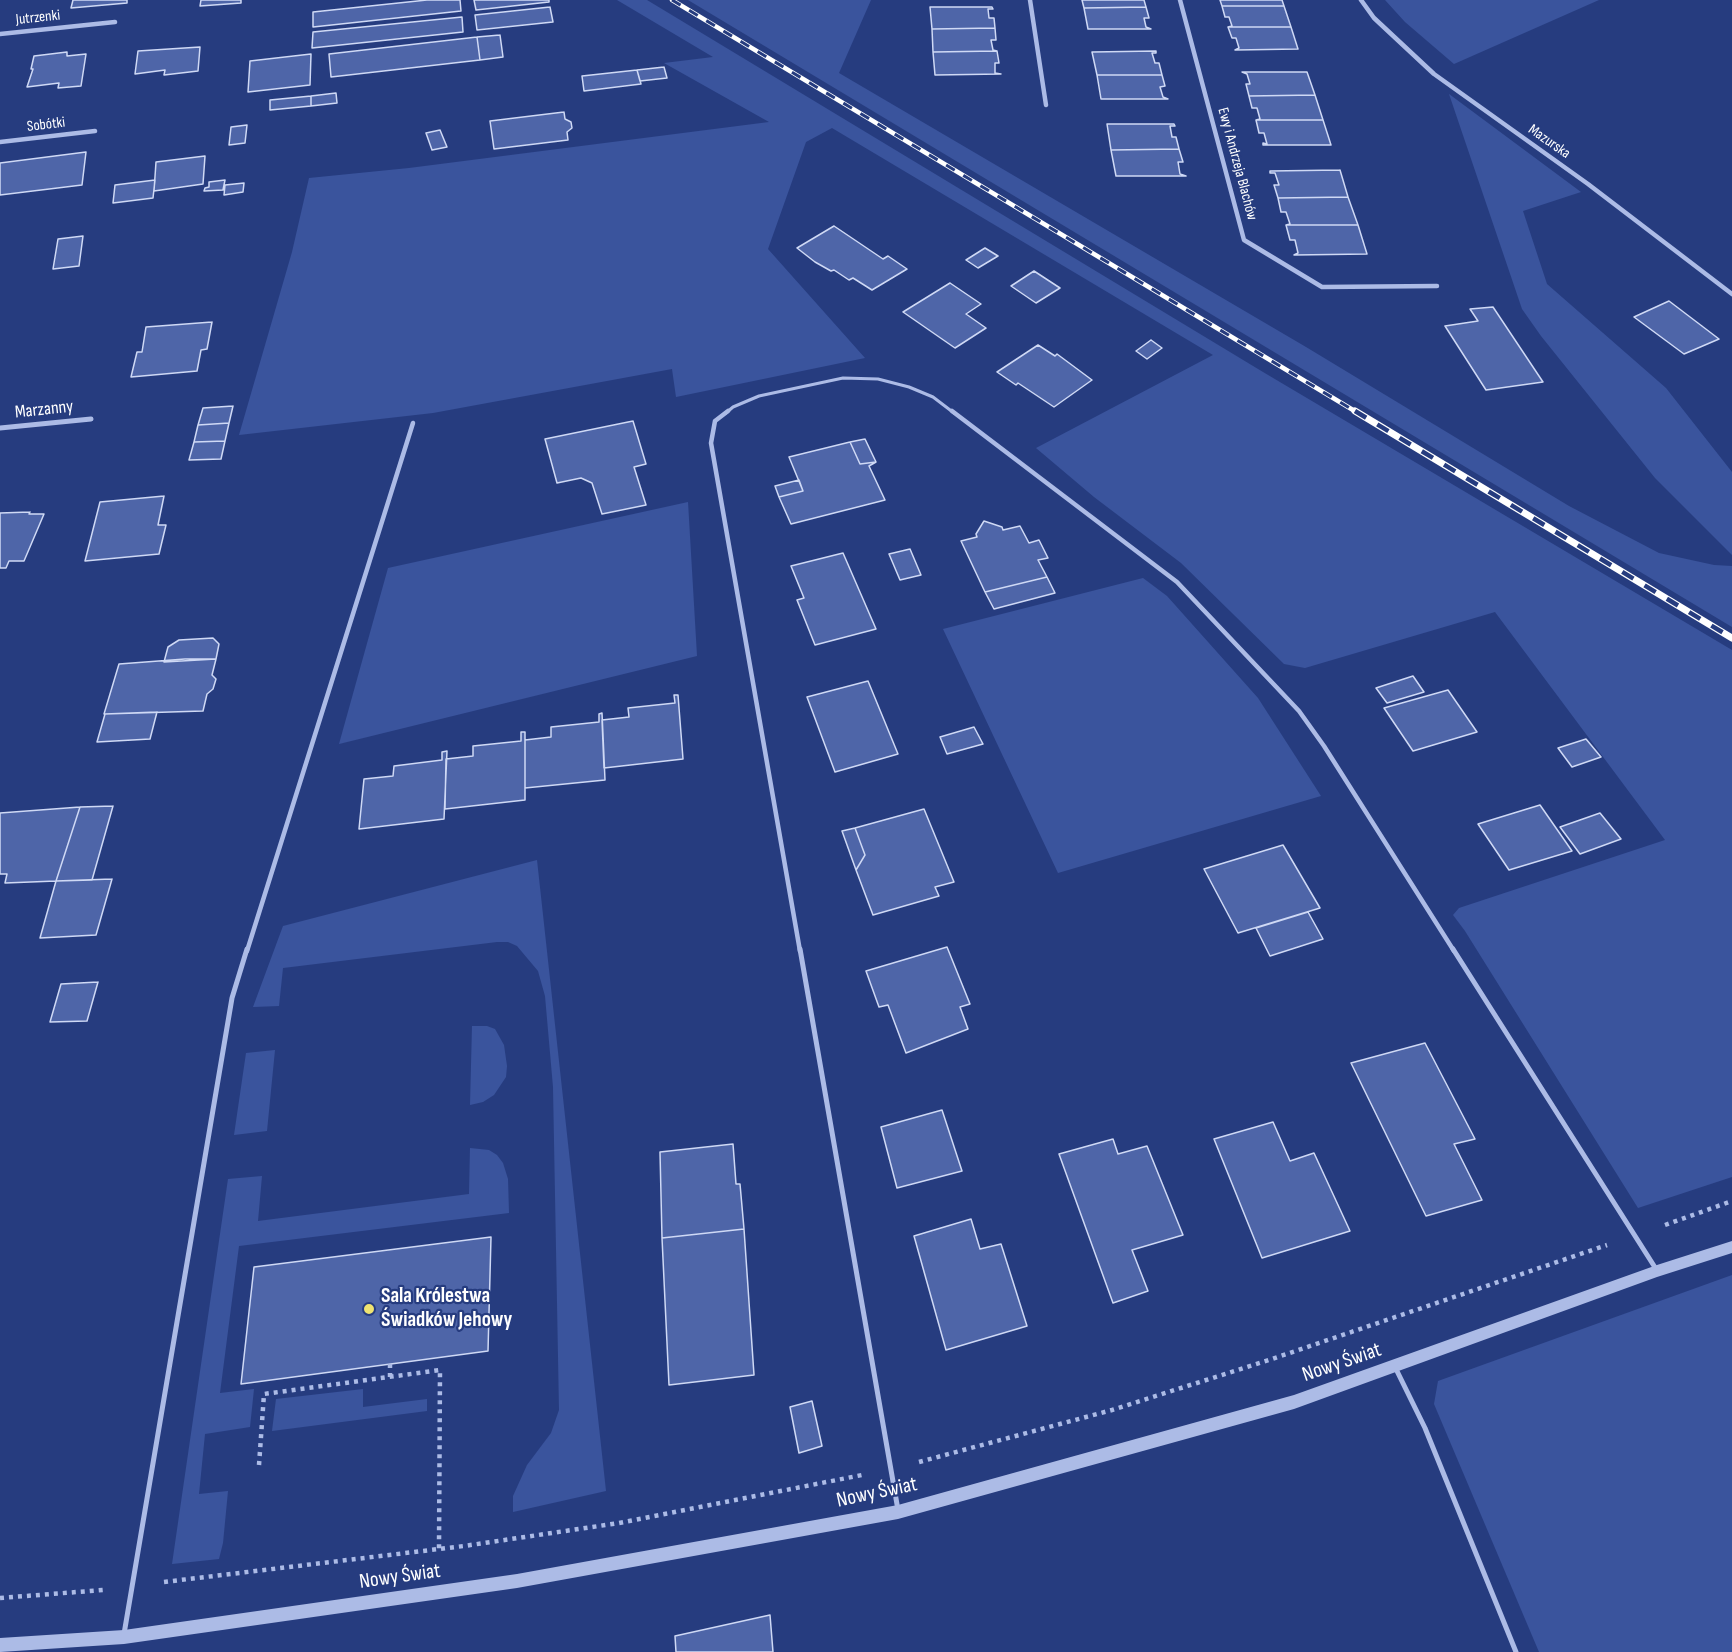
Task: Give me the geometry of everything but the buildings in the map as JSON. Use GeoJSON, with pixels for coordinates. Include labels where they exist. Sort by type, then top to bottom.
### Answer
{"type":"FeatureCollection","features":[{"type":"Feature","properties":{"kind":"street"},"geometry":{"type":"LineString","coordinates":[[1030,0],[1046,105]]}},
{"type":"Feature","properties":{"kind":"street","name":"Ewy i Andrzeja Blachów"},"geometry":{"type":"LineString","coordinates":[[1180,0],[1244,240],[1322,287],[1437,286]]}},
{"type":"Feature","properties":{"kind":"street","name":"Mazurska"},"geometry":{"type":"LineString","coordinates":[[1361,0],[1374,18],[1434,74],[1588,184],[1732,294]]}},
{"type":"Feature","properties":{"kind":"street","name":"Jutrzenki"},"geometry":{"type":"LineString","coordinates":[[0,34],[115,22]]}},
{"type":"Feature","properties":{"kind":"street","name":"Sobótki"},"geometry":{"type":"LineString","coordinates":[[0,142],[95,132]]}},
{"type":"Feature","properties":{"kind":"street","name":"Marzanny"},"geometry":{"type":"LineString","coordinates":[[0,428],[91,419]]}},
{"type":"Feature","properties":{"kind":"street","name":"Nowy Świat"},"geometry":{"type":"LineString","coordinates":[[0,1645],[124,1637],[517,1581],[898,1512],[1294,1402],[1657,1271],[1732,1247]]}},
{"type":"Feature","properties":{"kind":"lane"},"geometry":{"type":"LineString","coordinates":[[898,1512],[711,443],[715,421],[733,407],[759,396],[843,378],[878,379],[909,387],[933,397],[1177,582],[1299,711],[1324,746],[1657,1271]]}},
{"type":"Feature","properties":{"kind":"lane"},"geometry":{"type":"LineString","coordinates":[[124,1637],[232,998],[413,423]]}},
{"type":"Feature","properties":{"kind":"lane"},"geometry":{"type":"LineString","coordinates":[[1395,1367],[1425,1428],[1516,1652]]}},
{"type":"Feature","properties":{"kind":"path"},"geometry":{"type":"LineString","coordinates":[[390,1364],[390,1377]]}},
{"type":"Feature","properties":{"kind":"path"},"geometry":{"type":"LineString","coordinates":[[259,1465],[264,1394],[440,1370],[439,1549]]}},
{"type":"Feature","properties":{"kind":"shaded area"},"geometry":{"type":"Polygon","coordinates":[[[617,0],[647,0],[1263,372],[1732,650],[1732,1177],[1638,1208],[1453,915],[1459,908],[1665,840],[1495,612],[1305,668],[1284,664],[1181,563],[1094,497],[1036,448],[1213,355],[832,128],[806,142],[768,249],[865,358],[676,397],[672,369],[433,413],[239,435],[292,252],[309,178],[409,168],[769,122],[664,63],[713,57],[617,0]]]}},
{"type":"Feature","properties":{"kind":"shaded area"},"geometry":{"type":"Polygon","coordinates":[[[688,0],[871,0],[839,73],[1306,347],[1569,506],[1659,553],[1714,565],[1732,566],[1732,627],[688,0]]]}},
{"type":"Feature","properties":{"kind":"shaded area"},"geometry":{"type":"Polygon","coordinates":[[[1385,0],[1599,0],[1454,64],[1405,22],[1385,0]]]}},
{"type":"Feature","properties":{"kind":"shaded area"},"geometry":{"type":"Polygon","coordinates":[[[1449,94],[1581,192],[1523,211],[1547,284],[1666,388],[1732,472],[1732,555],[1655,478],[1522,309],[1449,94]]]}},
{"type":"Feature","properties":{"kind":"shaded area"},"geometry":{"type":"Polygon","coordinates":[[[688,502],[697,656],[339,744],[388,568],[688,502]]]}},
{"type":"Feature","properties":{"kind":"shaded area"},"geometry":{"type":"Polygon","coordinates":[[[1143,578],[1167,596],[1258,698],[1321,796],[1058,873],[943,629],[1143,578]]]}},
{"type":"Feature","properties":{"kind":"shaded area"},"geometry":{"type":"Polygon","coordinates":[[[537,860],[606,1491],[513,1512],[513,1496],[527,1465],[551,1433],[559,1410],[553,1087],[545,996],[538,971],[517,946],[508,942],[283,968],[279,1006],[253,1007],[283,926],[537,860]]]}},
{"type":"Feature","properties":{"kind":"shaded area"},"geometry":{"type":"Polygon","coordinates":[[[472,1026],[487,1026],[495,1029],[504,1045],[507,1066],[506,1077],[494,1095],[483,1102],[470,1105],[472,1026]]]}},
{"type":"Feature","properties":{"kind":"shaded area"},"geometry":{"type":"Polygon","coordinates":[[[275,1050],[267,1131],[234,1135],[246,1053],[275,1050]]]}},
{"type":"Feature","properties":{"kind":"shaded area"},"geometry":{"type":"Polygon","coordinates":[[[470,1148],[489,1150],[503,1163],[508,1179],[509,1213],[239,1246],[220,1393],[254,1389],[250,1427],[205,1434],[199,1494],[228,1491],[223,1543],[219,1559],[172,1564],[228,1179],[262,1176],[258,1221],[469,1194],[470,1148]]]}},
{"type":"Feature","properties":{"kind":"shaded area"},"geometry":{"type":"Polygon","coordinates":[[[1732,1275],[1732,1652],[1539,1652],[1434,1404],[1438,1381],[1732,1275]]]}},
{"type":"Feature","properties":{"kind":"shaded area"},"geometry":{"type":"Polygon","coordinates":[[[363,1389],[363,1407],[427,1399],[427,1411],[272,1431],[276,1399],[363,1389]]]}},
{"type":"Feature","properties":{"kind":"railway"},"geometry":{"type":"LineString","coordinates":[[672,0],[1358,413]]}},
{"type":"Feature","properties":{"kind":"railway"},"geometry":{"type":"LineString","coordinates":[[1355,411],[1732,638]]}},
{"type":"Feature","properties":{"kind":"place","name":"Sala Królestwa Świadków Jehowy"},"geometry":{"type":"Point","coordinates":[369,1309]}}]}
